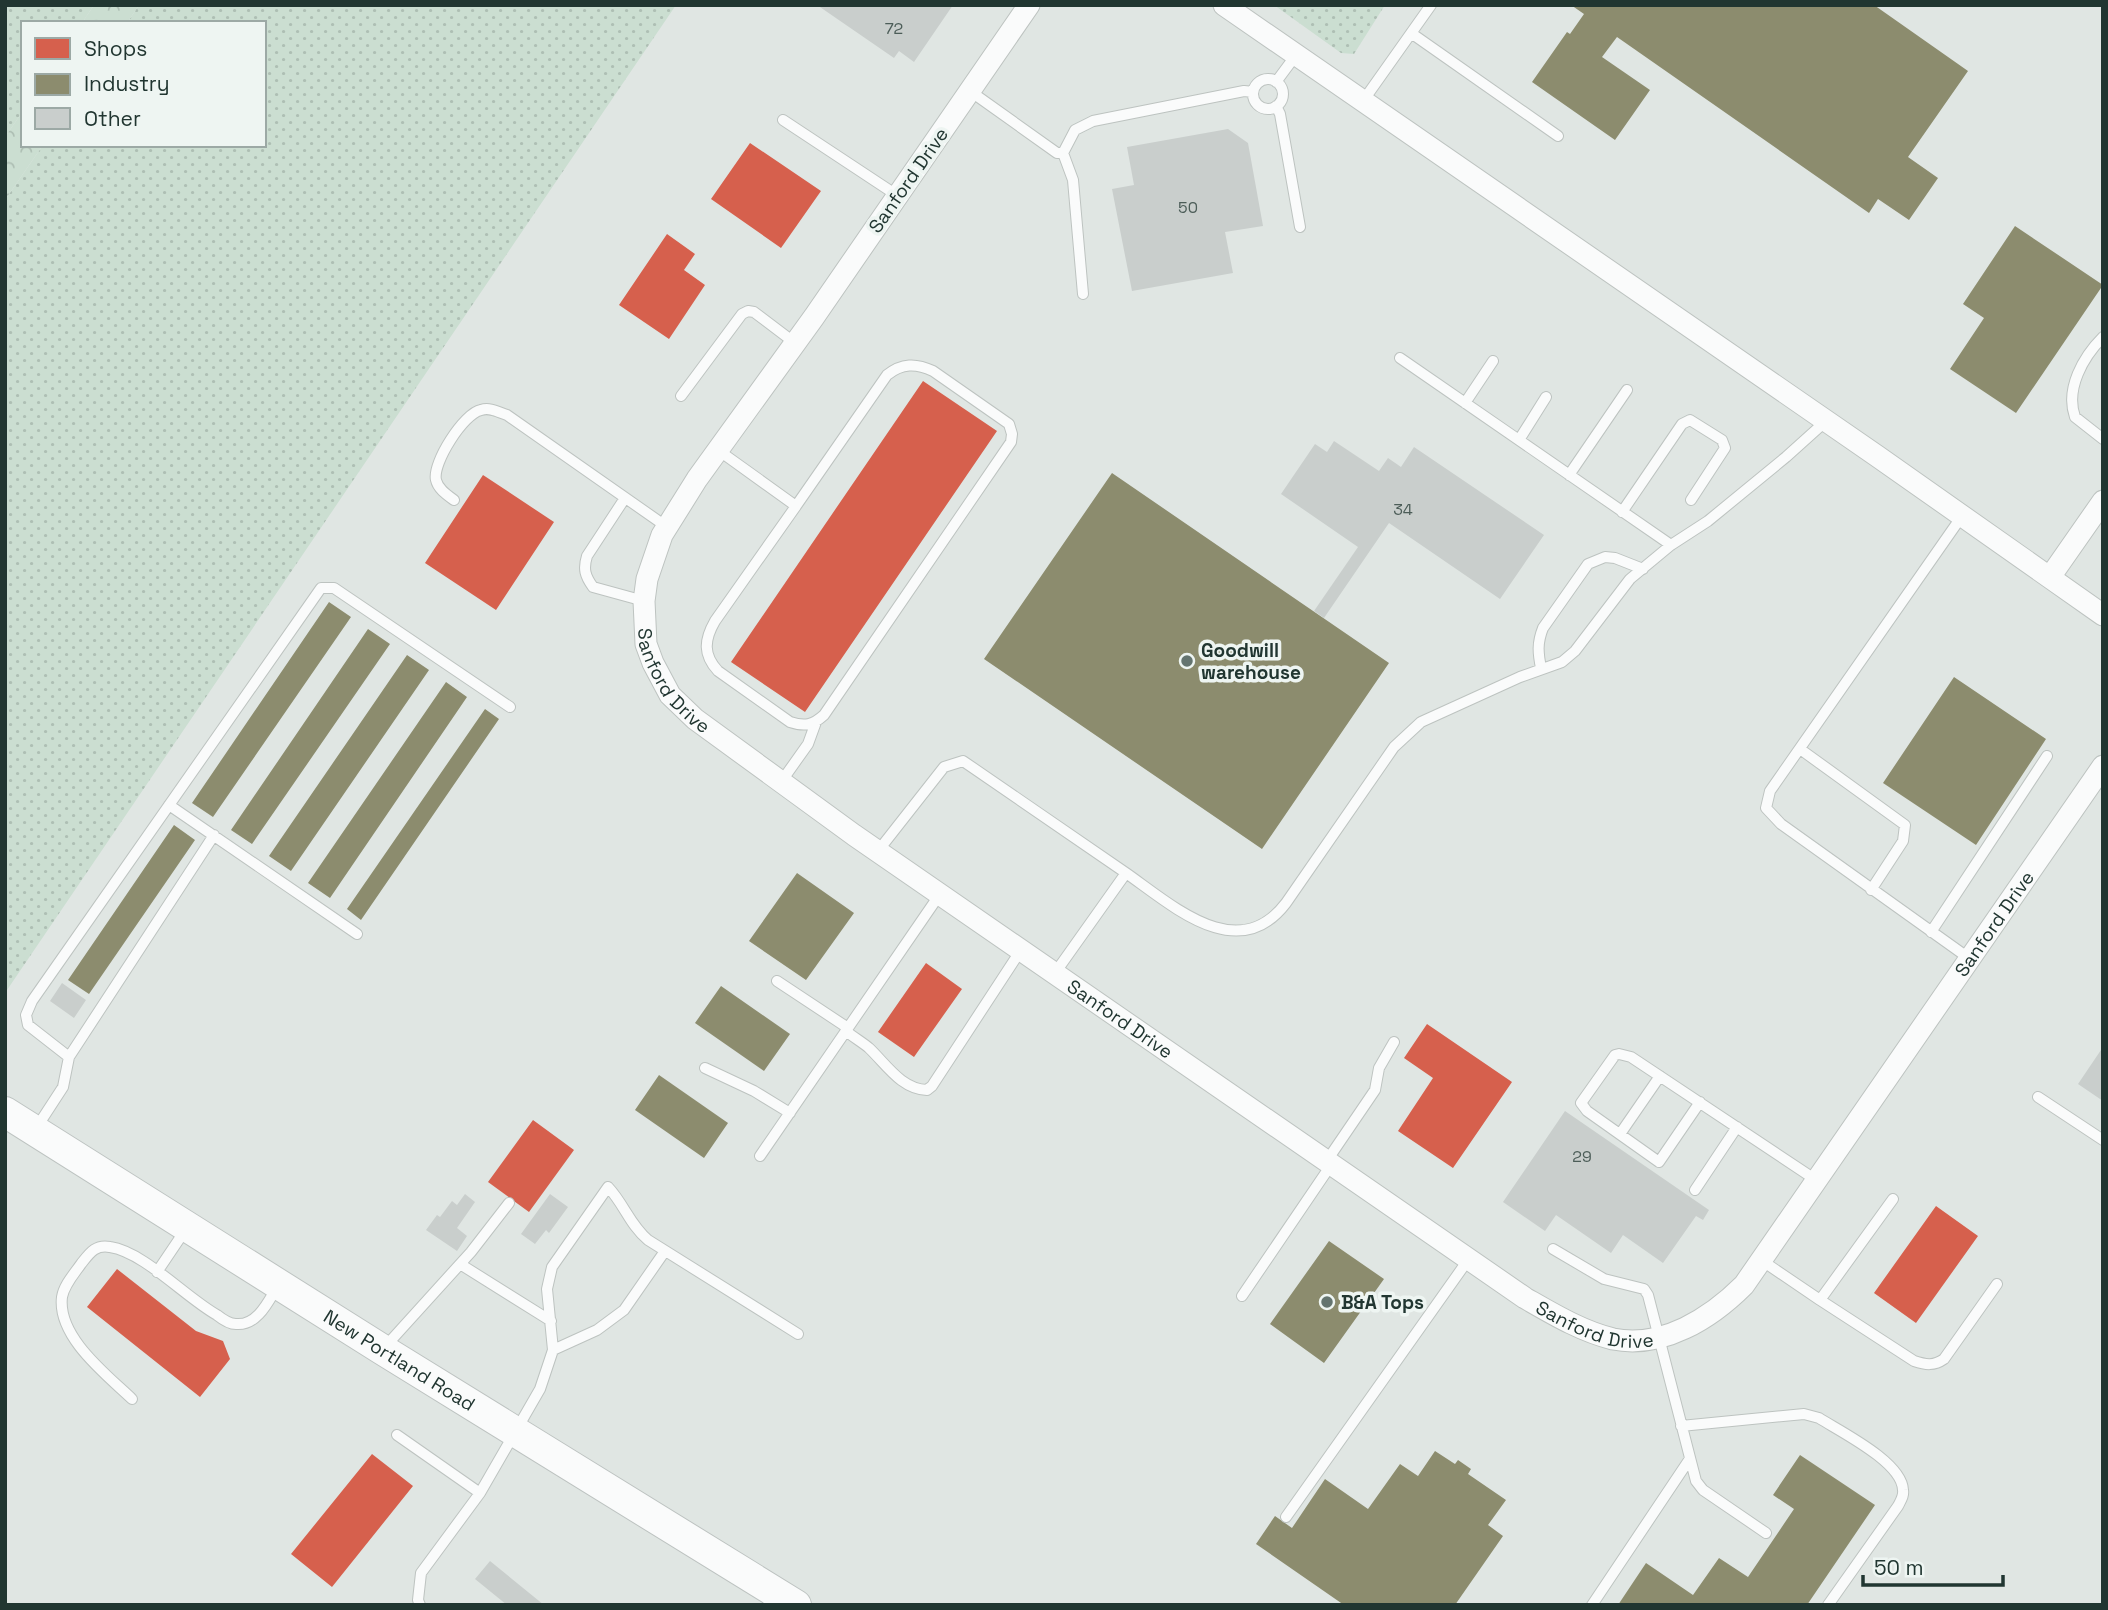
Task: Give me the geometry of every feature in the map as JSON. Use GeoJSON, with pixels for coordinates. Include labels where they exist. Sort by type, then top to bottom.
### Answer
{"type":"FeatureCollection","features":[{"type":"Feature","properties":{"kind":"street","name":"Sanford Drive"},"geometry":{"type":"LineString","coordinates":[[1029,5],[718,450],[667,527],[647,579],[644,601],[646,644],[670,695],[695,719],[878,851],[1525,1298],[1568,1323],[1616,1339],[1658,1337],[1711,1315],[1744,1285],[2103,766]]}},
{"type":"Feature","properties":{"kind":"street"},"geometry":{"type":"LineString","coordinates":[[1224,5],[2103,615]]}},
{"type":"Feature","properties":{"kind":"street"},"geometry":{"type":"LineString","coordinates":[[2050,577],[2103,500]]}},
{"type":"Feature","properties":{"kind":"street","name":"New Portland Road"},"geometry":{"type":"LineString","coordinates":[[5,1112],[796,1605]]}},
{"type":"Feature","properties":{"kind":"lane"},"geometry":{"type":"LineString","coordinates":[[1363,101],[1431,5]]}},
{"type":"Feature","properties":{"kind":"lane"},"geometry":{"type":"LineString","coordinates":[[1411,33],[1558,136]]}},
{"type":"Feature","properties":{"kind":"lane"},"geometry":{"type":"LineString","coordinates":[[1276,82],[1296,55]]}},
{"type":"Feature","properties":{"kind":"lane"},"geometry":{"type":"LineString","coordinates":[[1261,81],[1276,82],[1283,93],[1276,106],[1262,108],[1255,101],[1253,92],[1261,81]]}},
{"type":"Feature","properties":{"kind":"lane"},"geometry":{"type":"LineString","coordinates":[[970,91],[1057,153],[1063,153]]}},
{"type":"Feature","properties":{"kind":"lane"},"geometry":{"type":"LineString","coordinates":[[1083,294],[1073,180],[1063,153],[1075,130],[1093,121],[1244,91],[1253,92]]}},
{"type":"Feature","properties":{"kind":"lane"},"geometry":{"type":"LineString","coordinates":[[1276,106],[1280,114],[1300,227]]}},
{"type":"Feature","properties":{"kind":"lane"},"geometry":{"type":"LineString","coordinates":[[783,120],[898,196]]}},
{"type":"Feature","properties":{"kind":"lane"},"geometry":{"type":"LineString","coordinates":[[681,396],[742,314],[748,311],[754,312],[795,343]]}},
{"type":"Feature","properties":{"kind":"lane"},"geometry":{"type":"LineString","coordinates":[[2103,337],[2080,369],[2071,399],[2074,417],[2103,439]]}},
{"type":"Feature","properties":{"kind":"lane"},"geometry":{"type":"LineString","coordinates":[[1400,358],[1671,545]]}},
{"type":"Feature","properties":{"kind":"lane"},"geometry":{"type":"LineString","coordinates":[[1465,402],[1493,361]]}},
{"type":"Feature","properties":{"kind":"lane"},"geometry":{"type":"LineString","coordinates":[[781,782],[808,744],[816,722],[832,703],[1010,442],[1012,433],[1009,424],[921,365],[897,368],[887,374],[715,621],[706,640],[710,663],[718,671],[790,722],[802,726],[816,722]]}},
{"type":"Feature","properties":{"kind":"lane"},"geometry":{"type":"LineString","coordinates":[[1569,475],[1627,390]]}},
{"type":"Feature","properties":{"kind":"lane"},"geometry":{"type":"LineString","coordinates":[[1519,440],[1546,397]]}},
{"type":"Feature","properties":{"kind":"lane"},"geometry":{"type":"LineString","coordinates":[[454,500],[442,491],[436,482],[437,461],[469,416],[479,410],[493,409],[507,415],[667,527]]}},
{"type":"Feature","properties":{"kind":"lane"},"geometry":{"type":"LineString","coordinates":[[1622,512],[1682,424],[1690,420],[1722,440],[1725,448],[1691,500]]}},
{"type":"Feature","properties":{"kind":"lane"},"geometry":{"type":"LineString","coordinates":[[878,851],[944,767],[963,761],[1199,921],[1218,930],[1248,931],[1265,925],[1275,918],[1394,747],[1408,732],[1444,710],[1541,668],[1562,662],[1575,651],[1630,579],[1671,545],[1708,521],[1826,421]]}},
{"type":"Feature","properties":{"kind":"lane"},"geometry":{"type":"LineString","coordinates":[[718,450],[796,506]]}},
{"type":"Feature","properties":{"kind":"lane"},"geometry":{"type":"LineString","coordinates":[[625,498],[587,556],[584,565],[586,576],[593,587],[644,601]]}},
{"type":"Feature","properties":{"kind":"lane"},"geometry":{"type":"LineString","coordinates":[[1962,516],[1770,791],[1766,808],[1781,824],[1970,959]]}},
{"type":"Feature","properties":{"kind":"lane"},"geometry":{"type":"LineString","coordinates":[[1541,668],[1538,639],[1588,564],[1605,557],[1643,569]]}},
{"type":"Feature","properties":{"kind":"lane"},"geometry":{"type":"LineString","coordinates":[[69,1057],[28,1025],[26,1014],[321,588],[327,586],[341,592],[510,708]]}},
{"type":"Feature","properties":{"kind":"lane"},"geometry":{"type":"LineString","coordinates":[[1800,749],[1905,825],[1903,841],[1871,890]]}},
{"type":"Feature","properties":{"kind":"lane"},"geometry":{"type":"LineString","coordinates":[[1931,932],[2046,756]]}},
{"type":"Feature","properties":{"kind":"lane"},"geometry":{"type":"LineString","coordinates":[[169,805],[357,934]]}},
{"type":"Feature","properties":{"kind":"lane"},"geometry":{"type":"LineString","coordinates":[[35,1131],[63,1087],[69,1057],[214,835]]}},
{"type":"Feature","properties":{"kind":"lane"},"geometry":{"type":"LineString","coordinates":[[1055,973],[1126,873]]}},
{"type":"Feature","properties":{"kind":"lane"},"geometry":{"type":"LineString","coordinates":[[760,1156],[940,894]]}},
{"type":"Feature","properties":{"kind":"lane"},"geometry":{"type":"LineString","coordinates":[[777,981],[847,1030],[867,1046],[886,1068],[909,1085],[927,1090],[1021,950]]}},
{"type":"Feature","properties":{"kind":"lane"},"geometry":{"type":"LineString","coordinates":[[1242,1296],[1376,1090],[1379,1068],[1394,1042]]}},
{"type":"Feature","properties":{"kind":"lane"},"geometry":{"type":"LineString","coordinates":[[1700,1102],[1659,1162],[1587,1111],[1582,1101],[1615,1055],[1632,1057],[1700,1102],[1816,1180]]}},
{"type":"Feature","properties":{"kind":"lane"},"geometry":{"type":"LineString","coordinates":[[705,1068],[754,1091],[790,1113]]}},
{"type":"Feature","properties":{"kind":"lane"},"geometry":{"type":"LineString","coordinates":[[1620,1134],[1660,1076]]}},
{"type":"Feature","properties":{"kind":"lane"},"geometry":{"type":"LineString","coordinates":[[2038,1097],[2103,1140]]}},
{"type":"Feature","properties":{"kind":"lane"},"geometry":{"type":"LineString","coordinates":[[1695,1190],[1737,1127]]}},
{"type":"Feature","properties":{"kind":"lane"},"geometry":{"type":"LineString","coordinates":[[420,1605],[418,1582],[421,1573],[480,1493],[540,1389],[553,1350],[547,1289],[552,1267],[608,1186],[638,1231],[665,1251],[798,1334]]}},
{"type":"Feature","properties":{"kind":"lane"},"geometry":{"type":"LineString","coordinates":[[1820,1300],[1893,1199]]}},
{"type":"Feature","properties":{"kind":"lane"},"geometry":{"type":"LineString","coordinates":[[383,1350],[460,1264],[509,1203]]}},
{"type":"Feature","properties":{"kind":"lane"},"geometry":{"type":"LineString","coordinates":[[157,1272],[187,1227]]}},
{"type":"Feature","properties":{"kind":"lane"},"geometry":{"type":"LineString","coordinates":[[132,1399],[92,1362],[76,1342],[63,1311],[62,1296],[90,1252],[98,1246],[126,1251],[205,1309],[237,1325],[250,1322],[264,1309],[279,1285]]}},
{"type":"Feature","properties":{"kind":"lane"},"geometry":{"type":"LineString","coordinates":[[1553,1249],[1604,1279],[1644,1289],[1648,1294],[1696,1481],[1703,1490],[1766,1533]]}},
{"type":"Feature","properties":{"kind":"lane"},"geometry":{"type":"LineString","coordinates":[[553,1350],[597,1330],[624,1310],[665,1251]]}},
{"type":"Feature","properties":{"kind":"lane"},"geometry":{"type":"LineString","coordinates":[[1286,1517],[1468,1260]]}},
{"type":"Feature","properties":{"kind":"lane"},"geometry":{"type":"LineString","coordinates":[[1761,1260],[1914,1361],[1925,1365],[1937,1364],[1944,1359],[1997,1284]]}},
{"type":"Feature","properties":{"kind":"lane"},"geometry":{"type":"LineString","coordinates":[[460,1264],[551,1321]]}},
{"type":"Feature","properties":{"kind":"lane"},"geometry":{"type":"LineString","coordinates":[[1681,1426],[1804,1414],[1819,1418],[1882,1459],[1895,1471],[1903,1487],[1898,1506],[1828,1605]]}},
{"type":"Feature","properties":{"kind":"lane"},"geometry":{"type":"LineString","coordinates":[[397,1435],[480,1493]]}},
{"type":"Feature","properties":{"kind":"lane"},"geometry":{"type":"LineString","coordinates":[[1592,1605],[1689,1460]]}},
{"type":"Feature","properties":{"kind":"green space"},"geometry":{"type":"Polygon","coordinates":[[[5,5],[94,5],[83,21],[21,21],[21,114],[5,137],[5,5]]]}},
{"type":"Feature","properties":{"kind":"green space"},"geometry":{"type":"Polygon","coordinates":[[[94,5],[139,5],[128,21],[83,21],[94,5]]]}},
{"type":"Feature","properties":{"kind":"green space"},"geometry":{"type":"Polygon","coordinates":[[[139,5],[676,5],[5,993],[5,200],[42,147],[266,147],[266,21],[128,21],[139,5]]]}},
{"type":"Feature","properties":{"kind":"green space"},"geometry":{"type":"Polygon","coordinates":[[[1274,5],[1385,5],[1354,54],[1341,53],[1274,5]]]}},
{"type":"Feature","properties":{"kind":"green space"},"geometry":{"type":"Polygon","coordinates":[[[21,114],[21,147],[42,147],[5,200],[5,137],[21,114]]]}},
{"type":"Feature","properties":{"kind":"building: Shops"},"geometry":{"type":"Polygon","coordinates":[[[750,143],[821,191],[781,248],[711,199],[750,143]]]}},
{"type":"Feature","properties":{"kind":"building: Shops"},"geometry":{"type":"Polygon","coordinates":[[[667,234],[695,254],[684,270],[705,285],[669,339],[619,305],[667,234]]]}},
{"type":"Feature","properties":{"kind":"building: Shops"},"geometry":{"type":"Polygon","coordinates":[[[923,381],[997,431],[805,712],[731,662],[923,381]]]}},
{"type":"Feature","properties":{"kind":"building: Shops"},"geometry":{"type":"Polygon","coordinates":[[[483,475],[554,522],[496,610],[425,563],[483,475]]]}},
{"type":"Feature","properties":{"kind":"building: Shops"},"geometry":{"type":"Polygon","coordinates":[[[926,963],[962,989],[914,1057],[878,1032],[926,963]]]}},
{"type":"Feature","properties":{"kind":"building: Shops"},"geometry":{"type":"Polygon","coordinates":[[[1427,1024],[1512,1082],[1453,1168],[1398,1131],[1433,1078],[1404,1058],[1427,1024]]]}},
{"type":"Feature","properties":{"kind":"building: Shops"},"geometry":{"type":"Polygon","coordinates":[[[533,1120],[574,1150],[529,1212],[488,1182],[533,1120]]]}},
{"type":"Feature","properties":{"kind":"building: Shops"},"geometry":{"type":"Polygon","coordinates":[[[1936,1206],[1978,1236],[1916,1323],[1874,1293],[1936,1206]]]}},
{"type":"Feature","properties":{"kind":"building: Shops"},"geometry":{"type":"Polygon","coordinates":[[[117,1269],[196,1331],[223,1341],[230,1359],[200,1397],[87,1307],[117,1269]]]}},
{"type":"Feature","properties":{"kind":"building: Shops"},"geometry":{"type":"Polygon","coordinates":[[[372,1454],[413,1486],[332,1587],[291,1554],[372,1454]]]}},
{"type":"Feature","properties":{"kind":"building: Industry"},"geometry":{"type":"Polygon","coordinates":[[[1571,5],[1874,5],[1968,71],[1908,157],[1938,178],[1909,220],[1878,199],[1869,213],[1617,37],[1602,57],[1650,90],[1615,140],[1532,82],[1567,32],[1570,34],[1584,14],[1571,5]]]}},
{"type":"Feature","properties":{"kind":"building: Industry"},"geometry":{"type":"Polygon","coordinates":[[[2015,226],[2103,285],[2016,413],[1950,369],[1984,318],[1963,304],[2015,226]]]}},
{"type":"Feature","properties":{"kind":"building: Industry","name":"Goodwill warehouse"},"geometry":{"type":"Polygon","coordinates":[[[1112,473],[1389,663],[1262,849],[984,659],[1112,473]]]}},
{"type":"Feature","properties":{"kind":"building: Industry"},"geometry":{"type":"Polygon","coordinates":[[[329,602],[351,617],[213,817],[192,803],[329,602]]]}},
{"type":"Feature","properties":{"kind":"building: Industry"},"geometry":{"type":"Polygon","coordinates":[[[368,629],[390,644],[252,844],[231,830],[368,629]]]}},
{"type":"Feature","properties":{"kind":"building: Industry"},"geometry":{"type":"Polygon","coordinates":[[[407,655],[429,670],[291,871],[269,856],[407,655]]]}},
{"type":"Feature","properties":{"kind":"building: Industry"},"geometry":{"type":"Polygon","coordinates":[[[1954,677],[2046,739],[1976,845],[1883,783],[1954,677]]]}},
{"type":"Feature","properties":{"kind":"building: Industry"},"geometry":{"type":"Polygon","coordinates":[[[446,682],[467,697],[330,898],[308,883],[446,682]]]}},
{"type":"Feature","properties":{"kind":"building: Industry"},"geometry":{"type":"Polygon","coordinates":[[[485,709],[499,719],[361,920],[347,909],[485,709]]]}},
{"type":"Feature","properties":{"kind":"building: Industry"},"geometry":{"type":"Polygon","coordinates":[[[174,825],[195,840],[89,994],[68,980],[174,825]]]}},
{"type":"Feature","properties":{"kind":"building: Industry"},"geometry":{"type":"Polygon","coordinates":[[[797,873],[854,913],[806,980],[749,941],[797,873]]]}},
{"type":"Feature","properties":{"kind":"building: Industry"},"geometry":{"type":"Polygon","coordinates":[[[721,986],[790,1034],[764,1071],[695,1023],[721,986]]]}},
{"type":"Feature","properties":{"kind":"building: Industry"},"geometry":{"type":"Polygon","coordinates":[[[659,1075],[728,1123],[704,1158],[635,1110],[659,1075]]]}},
{"type":"Feature","properties":{"kind":"building: Industry","name":"B&A Tops"},"geometry":{"type":"Polygon","coordinates":[[[1329,1241],[1384,1279],[1324,1363],[1270,1324],[1329,1241]]]}},
{"type":"Feature","properties":{"kind":"building: Industry"},"geometry":{"type":"Polygon","coordinates":[[[1435,1451],[1455,1464],[1458,1460],[1471,1469],[1468,1474],[1506,1500],[1488,1525],[1503,1536],[1455,1605],[1344,1605],[1256,1544],[1275,1516],[1292,1528],[1325,1479],[1368,1509],[1400,1464],[1418,1476],[1435,1451]]]}},
{"type":"Feature","properties":{"kind":"building: Industry"},"geometry":{"type":"Polygon","coordinates":[[[1800,1455],[1875,1505],[1807,1605],[1618,1605],[1646,1563],[1693,1595],[1719,1558],[1748,1577],[1794,1509],[1773,1495],[1800,1455]]]}},
{"type":"Feature","properties":{"kind":"building: Other"},"geometry":{"type":"Polygon","coordinates":[[[817,5],[953,5],[914,62],[899,51],[894,58],[817,5]]]}},
{"type":"Feature","properties":{"kind":"building: Other"},"geometry":{"type":"Polygon","coordinates":[[[1228,129],[1248,143],[1263,226],[1225,232],[1233,273],[1132,291],[1112,189],[1134,185],[1127,147],[1228,129]]]}},
{"type":"Feature","properties":{"kind":"building: Other"},"geometry":{"type":"Polygon","coordinates":[[[1334,441],[1379,471],[1388,458],[1401,467],[1414,447],[1544,535],[1500,599],[1389,523],[1324,618],[1314,611],[1358,547],[1281,494],[1315,444],[1327,452],[1334,441]]]}},
{"type":"Feature","properties":{"kind":"building: Other"},"geometry":{"type":"Polygon","coordinates":[[[62,983],[86,1000],[74,1018],[50,1001],[62,983]]]}},
{"type":"Feature","properties":{"kind":"building: Other"},"geometry":{"type":"Polygon","coordinates":[[[2103,1047],[2103,1101],[2078,1084],[2103,1047]]]}},
{"type":"Feature","properties":{"kind":"building: Other"},"geometry":{"type":"Polygon","coordinates":[[[1565,1111],[1709,1210],[1703,1220],[1696,1216],[1663,1263],[1623,1235],[1611,1253],[1556,1215],[1545,1231],[1503,1202],[1565,1111]]]}},
{"type":"Feature","properties":{"kind":"building: Other"},"geometry":{"type":"Polygon","coordinates":[[[465,1194],[475,1202],[457,1228],[467,1236],[457,1251],[426,1230],[452,1201],[457,1205],[465,1194]]]}},
{"type":"Feature","properties":{"kind":"building: Other"},"geometry":{"type":"Polygon","coordinates":[[[550,1194],[568,1207],[549,1233],[546,1230],[535,1244],[521,1234],[550,1194]]]}},
{"type":"Feature","properties":{"kind":"building: Other"},"geometry":{"type":"Polygon","coordinates":[[[490,1561],[544,1605],[507,1605],[475,1579],[490,1561]]]}},
{"type":"Feature","properties":{"kind":"place","name":"Goodwill warehouse"},"geometry":{"type":"Point","coordinates":[1187,661]}},
{"type":"Feature","properties":{"kind":"place","name":"B&A Tops"},"geometry":{"type":"Point","coordinates":[1327,1302]}}]}
